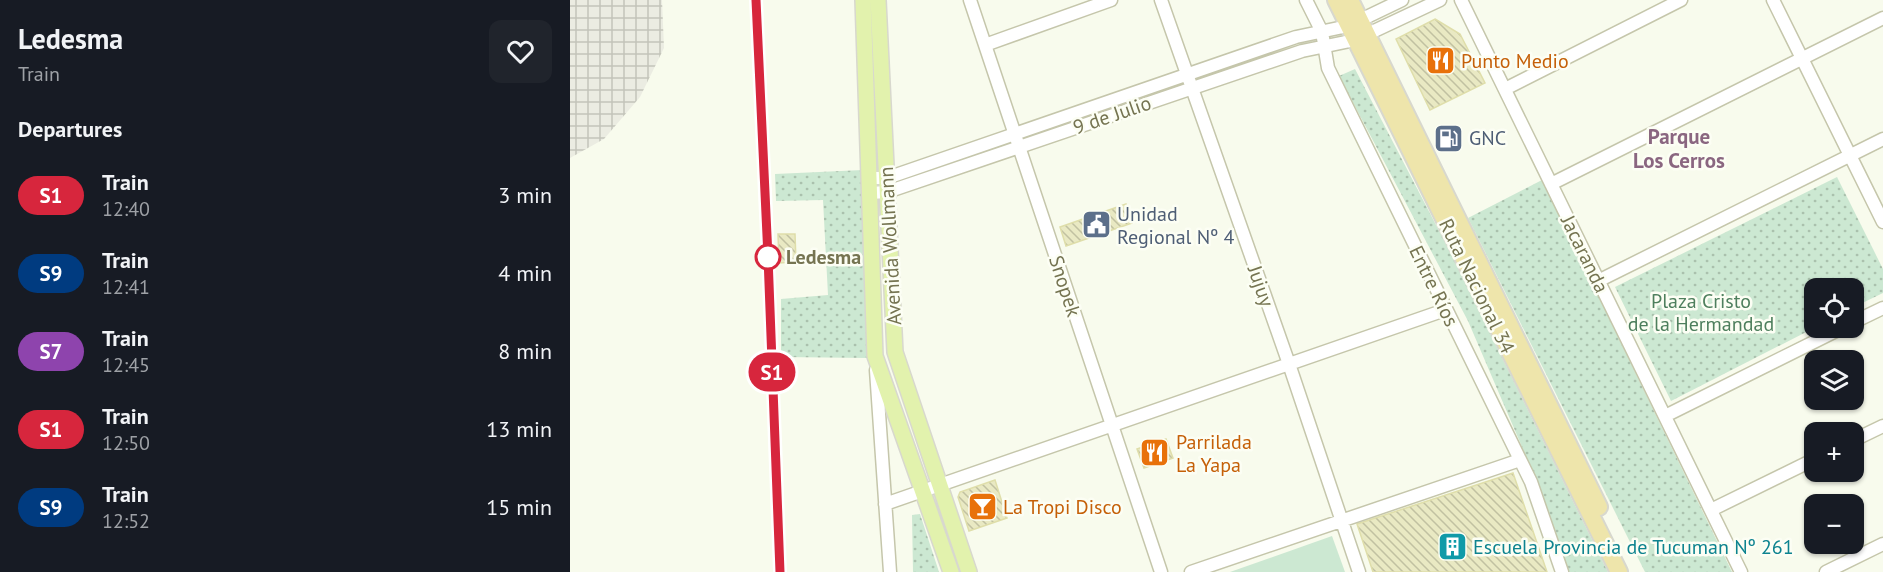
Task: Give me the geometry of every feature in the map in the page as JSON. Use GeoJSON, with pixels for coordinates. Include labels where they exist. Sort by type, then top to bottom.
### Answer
{"type":"FeatureCollection","features":[{"type":"Feature","properties":{"kind":"highway","name":"Ruta Nacional 34"},"geometry":{"type":"LineString","coordinates":[[1336,0],[1358,31],[1632,572]]}},
{"type":"Feature","properties":{"kind":"highway","name":"Ruta Nacional 34"},"geometry":{"type":"LineString","coordinates":[[1350,0],[1358,31],[1619,572]]}},
{"type":"Feature","properties":{"kind":"main road","name":"Avenida Wollmann"},"geometry":{"type":"LineString","coordinates":[[863,0],[875,356],[951,572]]}},
{"type":"Feature","properties":{"kind":"main road","name":"Avenida Wollmann"},"geometry":{"type":"LineString","coordinates":[[878,0],[895,352],[969,572]]}},
{"type":"Feature","properties":{"kind":"street","name":"Snopek"},"geometry":{"type":"LineString","coordinates":[[970,0],[1161,572]]}},
{"type":"Feature","properties":{"kind":"street"},"geometry":{"type":"LineString","coordinates":[[985,45],[1112,0]]}},
{"type":"Feature","properties":{"kind":"street","name":"Jujuy"},"geometry":{"type":"LineString","coordinates":[[1161,0],[1289,364],[1359,572]]}},
{"type":"Feature","properties":{"kind":"street","name":"Entre Ríos"},"geometry":{"type":"LineString","coordinates":[[1306,0],[1322,32],[1328,68],[1531,482],[1562,572]]}},
{"type":"Feature","properties":{"kind":"street"},"geometry":{"type":"LineString","coordinates":[[1358,31],[1402,0]]}},
{"type":"Feature","properties":{"kind":"street"},"geometry":{"type":"LineString","coordinates":[[1358,31],[1440,0]]}},
{"type":"Feature","properties":{"kind":"street","name":"Jacaranda"},"geometry":{"type":"LineString","coordinates":[[1461,0],[1741,572]]}},
{"type":"Feature","properties":{"kind":"street"},"geometry":{"type":"LineString","coordinates":[[1505,89],[1681,0]]}},
{"type":"Feature","properties":{"kind":"street"},"geometry":{"type":"LineString","coordinates":[[1773,0],[1883,222]]}},
{"type":"Feature","properties":{"kind":"street"},"geometry":{"type":"LineString","coordinates":[[1551,184],[1883,18]]}},
{"type":"Feature","properties":{"kind":"street","name":"9 de Julio"},"geometry":{"type":"LineString","coordinates":[[887,185],[1014,134],[1296,37],[1322,32],[1358,31]]}},
{"type":"Feature","properties":{"kind":"street","name":"9 de Julio"},"geometry":{"type":"LineString","coordinates":[[869,186],[887,185],[1019,147],[1302,51],[1324,46],[1358,31]]}},
{"type":"Feature","properties":{"kind":"street"},"geometry":{"type":"LineString","coordinates":[[1598,281],[1883,139]]}},
{"type":"Feature","properties":{"kind":"street"},"geometry":{"type":"LineString","coordinates":[[1864,317],[1883,308]]}},
{"type":"Feature","properties":{"kind":"street"},"geometry":{"type":"LineString","coordinates":[[885,504],[1445,310]]}},
{"type":"Feature","properties":{"kind":"street"},"geometry":{"type":"LineString","coordinates":[[1665,416],[1822,338]]}},
{"type":"Feature","properties":{"kind":"street","name":"Avenida Wollmann"},"geometry":{"type":"LineString","coordinates":[[875,356],[890,572]]}},
{"type":"Feature","properties":{"kind":"street"},"geometry":{"type":"LineString","coordinates":[[1864,435],[1883,426]]}},
{"type":"Feature","properties":{"kind":"street"},"geometry":{"type":"LineString","coordinates":[[1191,572],[1520,460]]}},
{"type":"Feature","properties":{"kind":"street"},"geometry":{"type":"LineString","coordinates":[[1711,510],[1804,464]]}},
{"type":"Feature","properties":{"kind":"street"},"geometry":{"type":"LineString","coordinates":[[1826,572],[1883,544]]}},
{"type":"Feature","properties":{"kind":"shaded area"},"geometry":{"type":"Polygon","coordinates":[[[570,0],[662,0],[664,48],[640,97],[604,139],[570,158],[570,0]]]}},
{"type":"Feature","properties":{"kind":"green space"},"geometry":{"type":"Polygon","coordinates":[[[1355,69],[1448,248],[1608,572],[1568,572],[1537,482],[1468,321],[1339,76],[1355,69]]]}},
{"type":"Feature","properties":{"kind":"green space"},"geometry":{"type":"Polygon","coordinates":[[[863,170],[869,358],[781,357],[781,299],[828,295],[823,200],[776,201],[775,174],[863,170]]]}},
{"type":"Feature","properties":{"kind":"green space","name":"Plaza Cristo de la Hermandad"},"geometry":{"type":"Polygon","coordinates":[[[1837,177],[1883,269],[1883,293],[1864,302],[1864,278],[1804,278],[1804,333],[1671,401],[1615,287],[1837,177]]]}},
{"type":"Feature","properties":{"kind":"green space"},"geometry":{"type":"Polygon","coordinates":[[[1542,180],[1732,572],[1645,572],[1468,218],[1542,180]]]}},
{"type":"Feature","properties":{"kind":"green space"},"geometry":{"type":"Polygon","coordinates":[[[920,514],[939,572],[913,572],[912,515],[920,514]]]}},
{"type":"Feature","properties":{"kind":"green space"},"geometry":{"type":"Polygon","coordinates":[[[1332,536],[1345,572],[1230,572],[1332,536]]]}},
{"type":"Feature","properties":{"kind":"building","name":"Punto Medio"},"geometry":{"type":"Polygon","coordinates":[[[1435,19],[1460,34],[1485,83],[1430,110],[1396,39],[1435,19]]]}},
{"type":"Feature","properties":{"kind":"building","name":"Unidad Regional Nº 4"},"geometry":{"type":"Polygon","coordinates":[[[1126,204],[1132,223],[1066,246],[1060,227],[1126,204]]]}},
{"type":"Feature","properties":{"kind":"building"},"geometry":{"type":"Polygon","coordinates":[[[778,234],[795,234],[796,262],[779,263],[778,234]]]}},
{"type":"Feature","properties":{"kind":"building","name":"Parrilada La Yapa"},"geometry":{"type":"Polygon","coordinates":[[[1166,439],[1173,458],[1144,468],[1137,449],[1166,439]]]}},
{"type":"Feature","properties":{"kind":"building","name":"Escuela Provincia de Tucuman Nº 261"},"geometry":{"type":"Polygon","coordinates":[[[1513,473],[1547,572],[1373,572],[1357,524],[1513,473]]]}},
{"type":"Feature","properties":{"kind":"building","name":"La Tropi Disco"},"geometry":{"type":"Polygon","coordinates":[[[995,480],[1007,518],[969,531],[958,497],[960,492],[995,480]]]}},
{"type":"Feature","properties":{"kind":"railway"},"geometry":{"type":"LineString","coordinates":[[756,0],[780,572]]}},
{"type":"Feature","properties":{"kind":"train","name":"S1"},"geometry":{"type":"LineString","coordinates":[[756,0],[780,572]]}},
{"type":"Feature","properties":{"kind":"place","name":"Punto Medio"},"geometry":{"type":"Point","coordinates":[1440,61]}},
{"type":"Feature","properties":{"kind":"place","name":"GNC"},"geometry":{"type":"Point","coordinates":[1448,138]}},
{"type":"Feature","properties":{"kind":"place","name":"Unidad Regional Nº 4"},"geometry":{"type":"Point","coordinates":[1096,225]}},
{"type":"Feature","properties":{"kind":"place","name":"Ledesma"},"geometry":{"type":"Point","coordinates":[768,257]}},
{"type":"Feature","properties":{"kind":"place","name":"Parrilada La Yapa"},"geometry":{"type":"Point","coordinates":[1155,453]}},
{"type":"Feature","properties":{"kind":"place","name":"La Tropi Disco"},"geometry":{"type":"Point","coordinates":[982,507]}},
{"type":"Feature","properties":{"kind":"place","name":"Escuela Provincia de Tucuman Nº 261"},"geometry":{"type":"Point","coordinates":[1452,547]}},
{"type":"Feature","properties":{"kind":"district","name":"Parque Los Cerros"},"geometry":{"type":"Point","coordinates":[1679,148]}}]}
